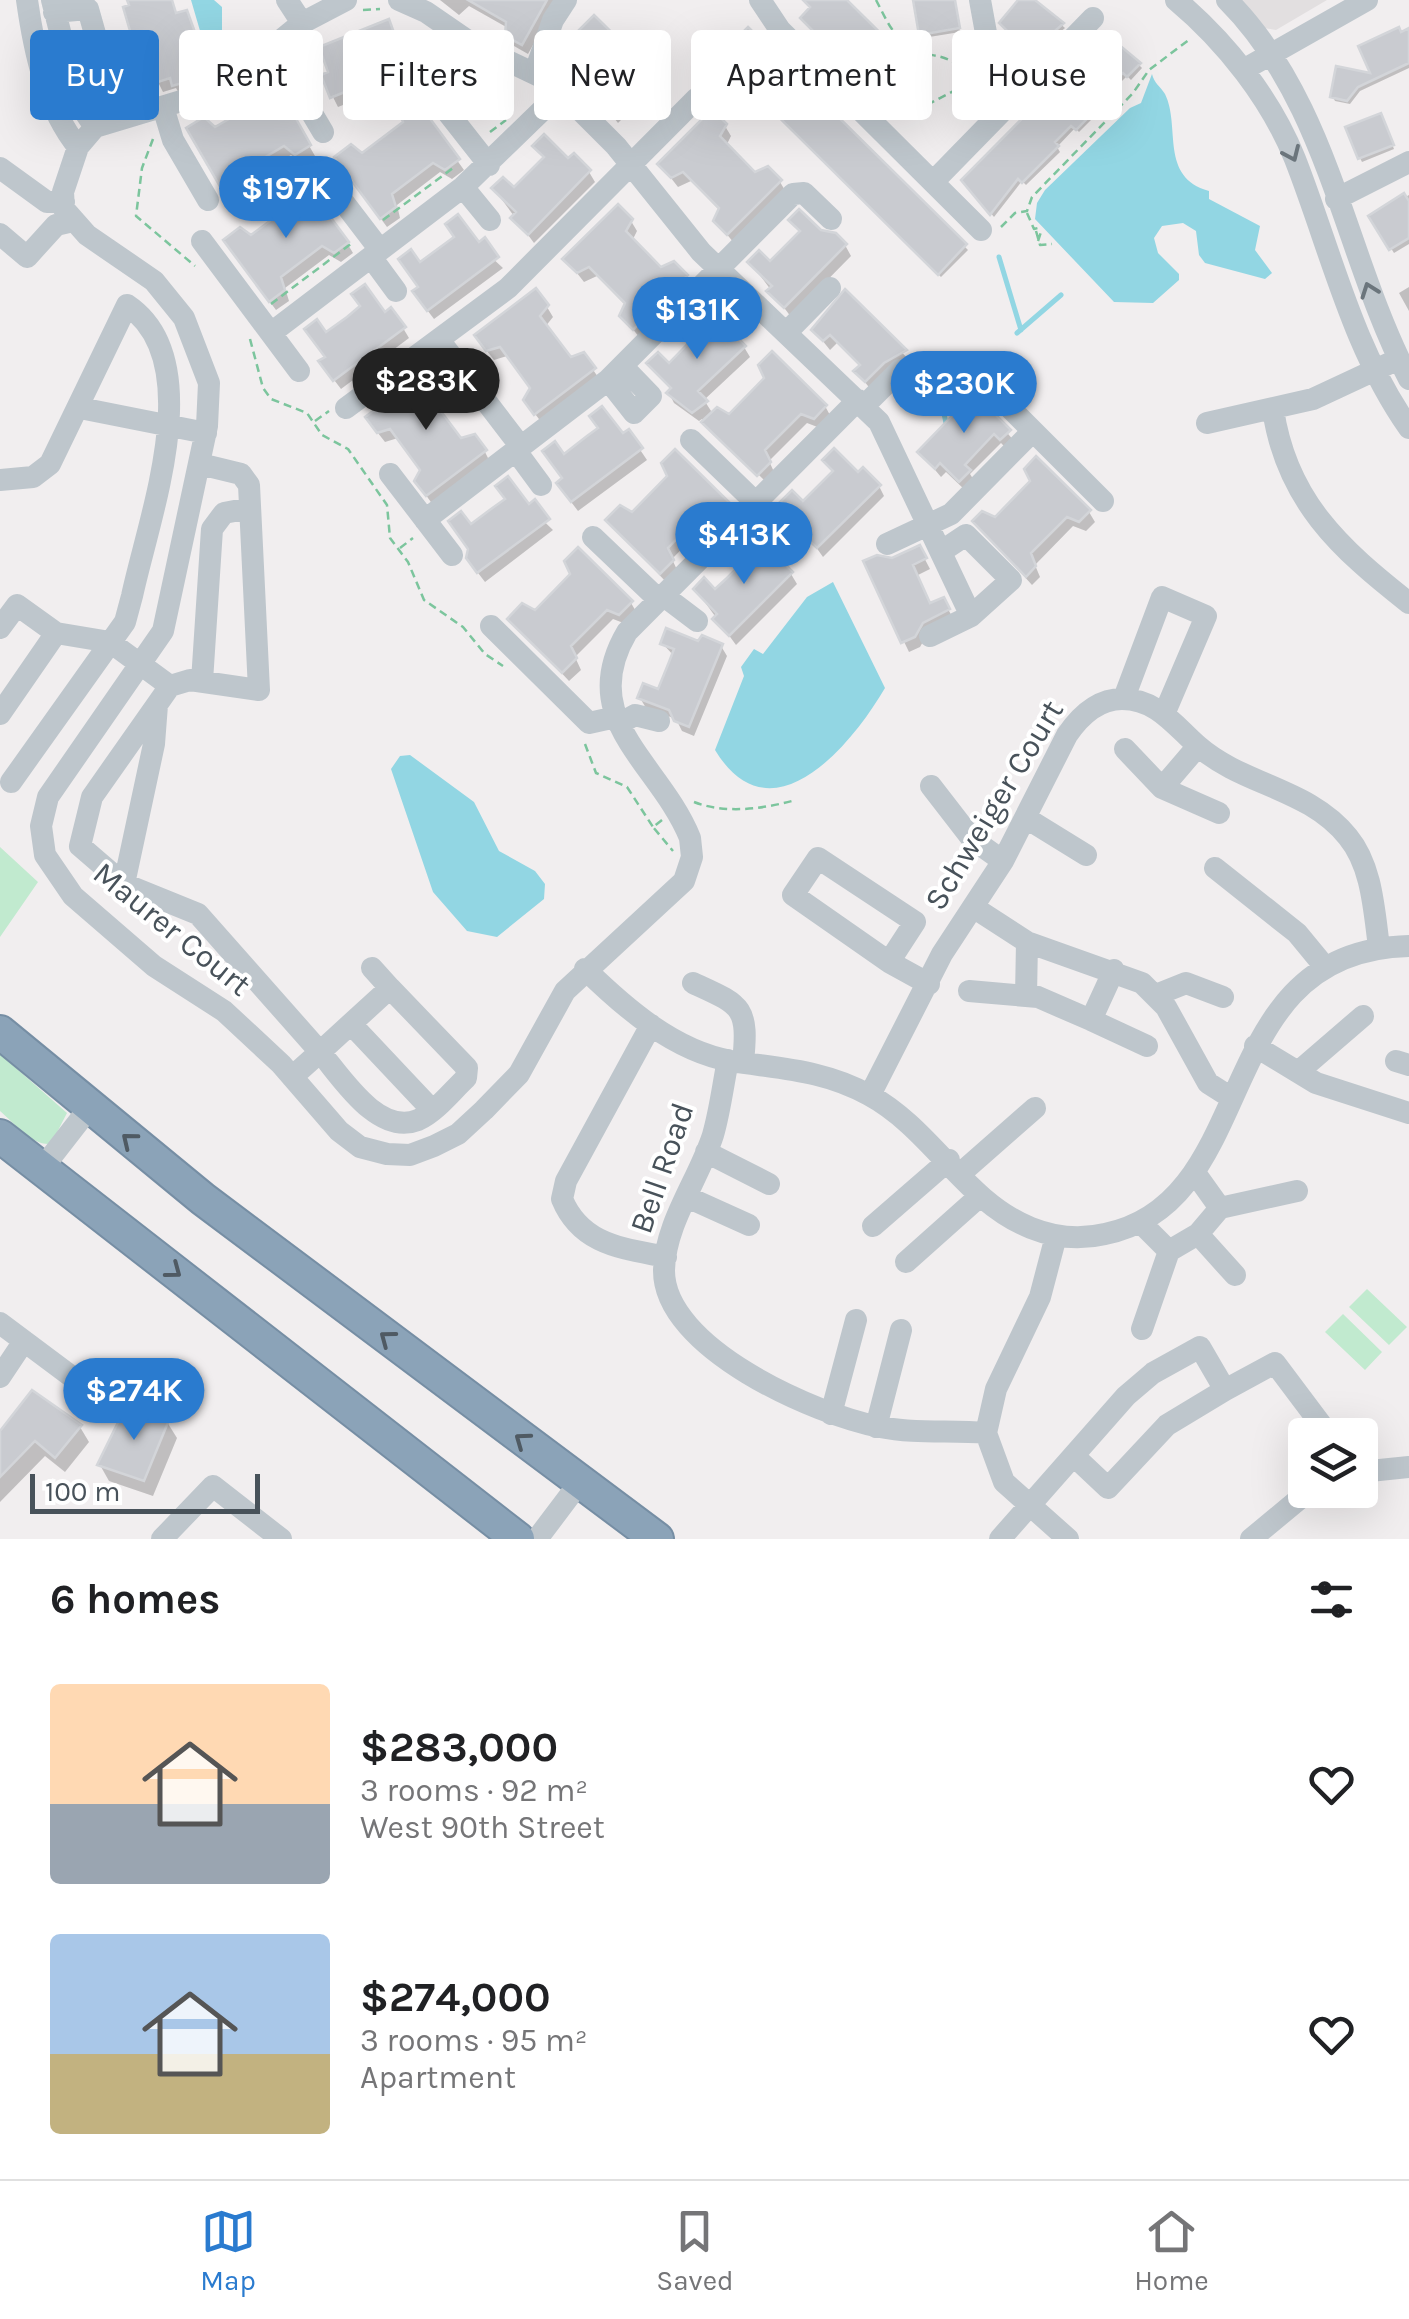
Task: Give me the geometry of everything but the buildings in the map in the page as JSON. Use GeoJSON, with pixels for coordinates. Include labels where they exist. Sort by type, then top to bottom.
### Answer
{"type":"FeatureCollection","features":[{"type":"Feature","properties":{"kind":"highway"},"geometry":{"type":"LineString","coordinates":[[0,1032],[218,1210],[657,1539]]}},
{"type":"Feature","properties":{"kind":"highway"},"geometry":{"type":"LineString","coordinates":[[0,1136],[518,1539]]}},
{"type":"Feature","properties":{"kind":"highway"},"geometry":{"type":"LineString","coordinates":[[456,1493],[457,1513],[490,1539]]}},
{"type":"Feature","properties":{"kind":"street"},"geometry":{"type":"LineString","coordinates":[[26,0],[50,101],[63,129],[78,147]]}},
{"type":"Feature","properties":{"kind":"street"},"geometry":{"type":"LineString","coordinates":[[287,0],[302,23]]}},
{"type":"Feature","properties":{"kind":"street"},"geometry":{"type":"LineString","coordinates":[[550,30],[566,0]]}},
{"type":"Feature","properties":{"kind":"street"},"geometry":{"type":"LineString","coordinates":[[760,0],[780,30],[982,230]]}},
{"type":"Feature","properties":{"kind":"street"},"geometry":{"type":"LineString","coordinates":[[980,0],[985,30]]}},
{"type":"Feature","properties":{"kind":"street"},"geometry":{"type":"LineString","coordinates":[[1176,0],[1243,70],[1294,157],[1346,308],[1375,371],[1409,428]]}},
{"type":"Feature","properties":{"kind":"street"},"geometry":{"type":"LineString","coordinates":[[1206,422],[1313,399],[1375,371],[1405,363],[1336,199],[1307,118],[1272,53],[1227,0]]}},
{"type":"Feature","properties":{"kind":"street"},"geometry":{"type":"LineString","coordinates":[[1243,70],[1367,0]]}},
{"type":"Feature","properties":{"kind":"street"},"geometry":{"type":"LineString","coordinates":[[402,3],[474,45],[534,72]]}},
{"type":"Feature","properties":{"kind":"street"},"geometry":{"type":"LineString","coordinates":[[94,30],[88,9],[53,6],[78,102],[95,127]]}},
{"type":"Feature","properties":{"kind":"street"},"geometry":{"type":"LineString","coordinates":[[294,30],[302,23],[351,6]]}},
{"type":"Feature","properties":{"kind":"street"},"geometry":{"type":"LineString","coordinates":[[1081,30],[1093,18]]}},
{"type":"Feature","properties":{"kind":"street"},"geometry":{"type":"LineString","coordinates":[[346,408],[520,277],[691,104]]}},
{"type":"Feature","properties":{"kind":"street"},"geometry":{"type":"LineString","coordinates":[[264,324],[372,246],[463,188],[483,157],[534,114]]}},
{"type":"Feature","properties":{"kind":"street"},"geometry":{"type":"LineString","coordinates":[[159,119],[208,200]]}},
{"type":"Feature","properties":{"kind":"street"},"geometry":{"type":"LineString","coordinates":[[0,234],[27,257],[68,212],[78,147],[95,127],[116,120]]}},
{"type":"Feature","properties":{"kind":"street"},"geometry":{"type":"LineString","coordinates":[[316,120],[323,132]]}},
{"type":"Feature","properties":{"kind":"street"},"geometry":{"type":"LineString","coordinates":[[454,120],[483,157]]}},
{"type":"Feature","properties":{"kind":"street"},"geometry":{"type":"LineString","coordinates":[[588,120],[631,164],[718,270],[861,403],[886,432],[971,616]]}},
{"type":"Feature","properties":{"kind":"street"},"geometry":{"type":"LineString","coordinates":[[934,182],[994,120]]}},
{"type":"Feature","properties":{"kind":"street"},"geometry":{"type":"LineString","coordinates":[[1336,199],[1409,162]]}},
{"type":"Feature","properties":{"kind":"street"},"geometry":{"type":"LineString","coordinates":[[0,168],[47,202],[68,212],[154,281],[184,318],[208,383],[206,433],[171,607],[144,664],[57,783],[44,812],[6,779],[124,622],[169,425],[172,396],[160,346],[140,314],[126,305],[50,464],[33,477],[0,480]]}},
{"type":"Feature","properties":{"kind":"street"},"geometry":{"type":"LineString","coordinates":[[322,174],[372,246],[396,292]]}},
{"type":"Feature","properties":{"kind":"street"},"geometry":{"type":"LineString","coordinates":[[463,188],[490,220]]}},
{"type":"Feature","properties":{"kind":"street"},"geometry":{"type":"LineString","coordinates":[[425,525],[616,374],[793,194],[804,192],[831,219]]}},
{"type":"Feature","properties":{"kind":"street"},"geometry":{"type":"LineString","coordinates":[[202,241],[299,370]]}},
{"type":"Feature","properties":{"kind":"street"},"geometry":{"type":"LineString","coordinates":[[786,333],[830,288]]}},
{"type":"Feature","properties":{"kind":"street"},"geometry":{"type":"LineString","coordinates":[[439,340],[541,485]]}},
{"type":"Feature","properties":{"kind":"street"},"geometry":{"type":"LineString","coordinates":[[617,720],[608,686],[613,656],[627,632],[754,505],[900,370]]}},
{"type":"Feature","properties":{"kind":"street"},"geometry":{"type":"LineString","coordinates":[[1000,398],[1104,502]]}},
{"type":"Feature","properties":{"kind":"street"},"geometry":{"type":"LineString","coordinates":[[80,408],[206,433]]}},
{"type":"Feature","properties":{"kind":"street"},"geometry":{"type":"LineString","coordinates":[[1274,410],[1278,442],[1290,475],[1317,522],[1337,545],[1409,603]]}},
{"type":"Feature","properties":{"kind":"street"},"geometry":{"type":"LineString","coordinates":[[887,544],[951,514],[1033,431]]}},
{"type":"Feature","properties":{"kind":"street"},"geometry":{"type":"LineString","coordinates":[[691,440],[781,536]]}},
{"type":"Feature","properties":{"kind":"street"},"geometry":{"type":"LineString","coordinates":[[200,464],[241,474],[249,485],[259,690],[202,681],[163,695],[92,797],[80,846],[124,884],[198,914],[370,1108],[391,1122],[416,1120],[466,1078],[467,1068],[372,968]]}},
{"type":"Feature","properties":{"kind":"street"},"geometry":{"type":"LineString","coordinates":[[390,474],[425,525],[452,555]]}},
{"type":"Feature","properties":{"kind":"street"},"geometry":{"type":"LineString","coordinates":[[202,681],[212,530],[224,513],[250,508]]}},
{"type":"Feature","properties":{"kind":"street"},"geometry":{"type":"LineString","coordinates":[[930,636],[971,616],[1011,580],[966,535],[942,551]]}},
{"type":"Feature","properties":{"kind":"street"},"geometry":{"type":"LineString","coordinates":[[593,537],[662,598],[697,621]]}},
{"type":"Feature","properties":{"kind":"street"},"geometry":{"type":"LineString","coordinates":[[1165,712],[1206,616],[1162,597],[1124,698],[1165,712],[1198,746],[1240,773],[1306,800],[1338,825],[1359,852],[1366,871],[1379,946]]}},
{"type":"Feature","properties":{"kind":"street"},"geometry":{"type":"LineString","coordinates":[[0,628],[17,605],[56,634],[110,642],[144,664],[163,695],[124,884]]}},
{"type":"Feature","properties":{"kind":"street"},"geometry":{"type":"LineString","coordinates":[[490,626],[590,723],[643,714],[658,722]]}},
{"type":"Feature","properties":{"kind":"street"},"geometry":{"type":"LineString","coordinates":[[0,714],[56,634]]}},
{"type":"Feature","properties":{"kind":"street","name":"Schweiger Court"},"geometry":{"type":"LineString","coordinates":[[870,1095],[942,954],[1003,860],[1079,718],[1105,702],[1124,698]]}},
{"type":"Feature","properties":{"kind":"street","name":"Maurer Court"},"geometry":{"type":"LineString","coordinates":[[44,812],[45,855],[73,896],[154,966],[224,1011],[339,1131],[360,1147],[410,1155],[458,1134],[519,1074],[564,991],[668,900],[684,881],[691,846],[675,811],[617,720]]}},
{"type":"Feature","properties":{"kind":"street"},"geometry":{"type":"LineString","coordinates":[[1162,788],[1198,746]]}},
{"type":"Feature","properties":{"kind":"street"},"geometry":{"type":"LineString","coordinates":[[1125,749],[1162,788],[1219,814]]}},
{"type":"Feature","properties":{"kind":"street"},"geometry":{"type":"LineString","coordinates":[[931,786],[972,839],[1003,860]]}},
{"type":"Feature","properties":{"kind":"street"},"geometry":{"type":"LineString","coordinates":[[1026,818],[1086,855]]}},
{"type":"Feature","properties":{"kind":"street"},"geometry":{"type":"LineString","coordinates":[[889,962],[915,922],[818,858],[793,896],[889,962],[929,984]]}},
{"type":"Feature","properties":{"kind":"street"},"geometry":{"type":"LineString","coordinates":[[1215,868],[1297,933],[1325,966]]}},
{"type":"Feature","properties":{"kind":"street"},"geometry":{"type":"LineString","coordinates":[[972,907],[1027,942],[1114,970],[1156,995],[1208,1083],[1230,1097]]}},
{"type":"Feature","properties":{"kind":"street"},"geometry":{"type":"LineString","coordinates":[[1026,996],[1027,942]]}},
{"type":"Feature","properties":{"kind":"street"},"geometry":{"type":"LineString","coordinates":[[586,969],[651,1024],[688,1046],[735,1061],[826,1075],[870,1095],[921,1130],[980,1196],[1010,1218],[1056,1236],[1096,1236],[1141,1223],[1164,1207],[1195,1173],[1255,1046],[1294,993],[1342,956],[1379,946],[1409,946]]}},
{"type":"Feature","properties":{"kind":"street"},"geometry":{"type":"LineString","coordinates":[[1091,1020],[1114,970]]}},
{"type":"Feature","properties":{"kind":"street","name":"Bell Road"},"geometry":{"type":"LineString","coordinates":[[693,983],[740,1008],[746,1020],[706,1152],[666,1257],[664,1274],[674,1304],[721,1354],[784,1395],[876,1427],[986,1433]]}},
{"type":"Feature","properties":{"kind":"street"},"geometry":{"type":"LineString","coordinates":[[1156,995],[1186,983],[1223,996]]}},
{"type":"Feature","properties":{"kind":"street"},"geometry":{"type":"LineString","coordinates":[[292,1078],[390,988]]}},
{"type":"Feature","properties":{"kind":"street"},"geometry":{"type":"LineString","coordinates":[[969,991],[1026,996],[1147,1046]]}},
{"type":"Feature","properties":{"kind":"street"},"geometry":{"type":"LineString","coordinates":[[1298,1072],[1362,1016]]}},
{"type":"Feature","properties":{"kind":"street"},"geometry":{"type":"LineString","coordinates":[[352,1024],[432,1110]]}},
{"type":"Feature","properties":{"kind":"street"},"geometry":{"type":"LineString","coordinates":[[651,1024],[566,1181],[562,1199],[578,1226],[604,1245],[666,1257]]}},
{"type":"Feature","properties":{"kind":"street"},"geometry":{"type":"LineString","coordinates":[[1255,1046],[1298,1072],[1360,1100],[1409,1114]]}},
{"type":"Feature","properties":{"kind":"street"},"geometry":{"type":"LineString","coordinates":[[41,1170],[90,1108]]}},
{"type":"Feature","properties":{"kind":"street"},"geometry":{"type":"LineString","coordinates":[[873,1226],[1035,1108]]}},
{"type":"Feature","properties":{"kind":"street"},"geometry":{"type":"LineString","coordinates":[[706,1152],[769,1184]]}},
{"type":"Feature","properties":{"kind":"street"},"geometry":{"type":"LineString","coordinates":[[1195,1173],[1220,1208]]}},
{"type":"Feature","properties":{"kind":"street"},"geometry":{"type":"LineString","coordinates":[[1142,1329],[1169,1251],[1198,1234],[1220,1208],[1297,1191]]}},
{"type":"Feature","properties":{"kind":"street"},"geometry":{"type":"LineString","coordinates":[[906,1262],[980,1196]]}},
{"type":"Feature","properties":{"kind":"street"},"geometry":{"type":"LineString","coordinates":[[687,1197],[748,1225]]}},
{"type":"Feature","properties":{"kind":"street"},"geometry":{"type":"LineString","coordinates":[[1141,1223],[1169,1251]]}},
{"type":"Feature","properties":{"kind":"street"},"geometry":{"type":"LineString","coordinates":[[1198,1234],[1235,1275]]}},
{"type":"Feature","properties":{"kind":"street"},"geometry":{"type":"LineString","coordinates":[[1056,1236],[1040,1297],[996,1389],[986,1433],[1004,1482],[1062,1537]]}},
{"type":"Feature","properties":{"kind":"street"},"geometry":{"type":"LineString","coordinates":[[831,1414],[856,1320]]}},
{"type":"Feature","properties":{"kind":"street"},"geometry":{"type":"LineString","coordinates":[[0,1324],[111,1406]]}},
{"type":"Feature","properties":{"kind":"street"},"geometry":{"type":"LineString","coordinates":[[876,1427],[901,1330]]}},
{"type":"Feature","properties":{"kind":"street"},"geometry":{"type":"LineString","coordinates":[[0,1377],[24,1342]]}},
{"type":"Feature","properties":{"kind":"street"},"geometry":{"type":"LineString","coordinates":[[1000,1539],[1126,1396],[1153,1373],[1200,1347],[1225,1390]]}},
{"type":"Feature","properties":{"kind":"street"},"geometry":{"type":"LineString","coordinates":[[1074,1456],[1108,1488],[1167,1425],[1275,1364],[1316,1418]]}},
{"type":"Feature","properties":{"kind":"street"},"geometry":{"type":"LineString","coordinates":[[1378,1471],[1409,1468]]}},
{"type":"Feature","properties":{"kind":"street"},"geometry":{"type":"LineString","coordinates":[[537,1539],[580,1482]]}},
{"type":"Feature","properties":{"kind":"street"},"geometry":{"type":"LineString","coordinates":[[162,1539],[213,1486],[281,1539]]}},
{"type":"Feature","properties":{"kind":"street"},"geometry":{"type":"LineString","coordinates":[[1251,1539],[1288,1508]]}},
{"type":"Feature","properties":{"kind":"path"},"geometry":{"type":"LineString","coordinates":[[876,0],[887,22],[909,47],[946,54],[952,60]]}},
{"type":"Feature","properties":{"kind":"path"},"geometry":{"type":"LineString","coordinates":[[351,6],[402,3]]}},
{"type":"Feature","properties":{"kind":"path"},"geometry":{"type":"LineString","coordinates":[[1027,211],[1032,198],[1133,93],[1143,76],[1192,36]]}},
{"type":"Feature","properties":{"kind":"path"},"geometry":{"type":"LineString","coordinates":[[508,670],[485,654],[463,628],[424,600],[390,538],[387,505],[348,450],[322,435],[306,413],[271,399],[264,388],[255,350],[242,326],[264,324],[372,246],[483,157],[504,118],[514,127]]}},
{"type":"Feature","properties":{"kind":"path"},"geometry":{"type":"LineString","coordinates":[[156,120],[142,168],[136,216],[201,271]]}},
{"type":"Feature","properties":{"kind":"path"},"geometry":{"type":"LineString","coordinates":[[982,230],[992,237],[1015,213],[1027,211]]}},
{"type":"Feature","properties":{"kind":"path"},"geometry":{"type":"LineString","coordinates":[[1027,211],[1039,240]]}},
{"type":"Feature","properties":{"kind":"path"},"geometry":{"type":"LineString","coordinates":[[1039,240],[1048,239]]}},
{"type":"Feature","properties":{"kind":"path"},"geometry":{"type":"LineString","coordinates":[[1039,240],[1052,244]]}},
{"type":"Feature","properties":{"kind":"path"},"geometry":{"type":"LineString","coordinates":[[398,549],[425,525]]}},
{"type":"Feature","properties":{"kind":"path"},"geometry":{"type":"LineString","coordinates":[[577,734],[588,747],[596,772],[627,786],[674,853]]}},
{"type":"Feature","properties":{"kind":"path"},"geometry":{"type":"LineString","coordinates":[[653,827],[692,801],[709,808],[760,809],[792,801]]}},
{"type":"Feature","properties":{"kind":"shaded area"},"geometry":{"type":"Polygon","coordinates":[[[1238,0],[1327,0],[1276,30],[1264,28],[1238,0]]]}},
{"type":"Feature","properties":{"kind":"green space"},"geometry":{"type":"Polygon","coordinates":[[[0,847],[38,882],[0,937],[0,847]]]}},
{"type":"Feature","properties":{"kind":"green space"},"geometry":{"type":"Polygon","coordinates":[[[0,1054],[67,1113],[51,1144],[30,1138],[0,1111],[0,1054]]]}},
{"type":"Feature","properties":{"kind":"green space"},"geometry":{"type":"Polygon","coordinates":[[[1367,1289],[1407,1327],[1389,1345],[1349,1307],[1367,1289]]]}},
{"type":"Feature","properties":{"kind":"green space"},"geometry":{"type":"Polygon","coordinates":[[[1343,1314],[1382,1352],[1365,1370],[1325,1332],[1343,1314]]]}},
{"type":"Feature","properties":{"kind":"water"},"geometry":{"type":"Polygon","coordinates":[[[191,0],[214,0],[222,7],[222,30],[200,30],[191,0]]]}},
{"type":"Feature","properties":{"kind":"water"},"geometry":{"type":"Polygon","coordinates":[[[1152,74],[1169,107],[1174,150],[1183,175],[1209,191],[1209,199],[1260,226],[1255,250],[1272,273],[1265,279],[1205,263],[1199,255],[1196,231],[1183,223],[1162,226],[1154,238],[1158,253],[1179,274],[1179,280],[1153,303],[1114,302],[1035,219],[1037,203],[1045,190],[1122,120],[1130,108],[1141,103],[1152,74]]]}},
{"type":"Feature","properties":{"kind":"water"},"geometry":{"type":"Polygon","coordinates":[[[833,582],[885,688],[831,757],[808,775],[784,786],[760,787],[737,776],[715,750],[744,676],[741,667],[754,649],[763,654],[807,597],[833,582]]]}},
{"type":"Feature","properties":{"kind":"water"},"geometry":{"type":"Polygon","coordinates":[[[410,755],[474,802],[499,851],[535,871],[545,884],[544,899],[497,937],[467,931],[433,892],[391,769],[400,756],[410,755]]]}},
{"type":"Feature","properties":{"kind":"waterway"},"geometry":{"type":"LineString","coordinates":[[999,257],[1021,330]]}},
{"type":"Feature","properties":{"kind":"waterway"},"geometry":{"type":"LineString","coordinates":[[1017,333],[1061,295]]}},
{"type":"Feature","properties":{"kind":"waterway"},"geometry":{"type":"LineString","coordinates":[[946,423],[939,391],[951,378]]}}]}
